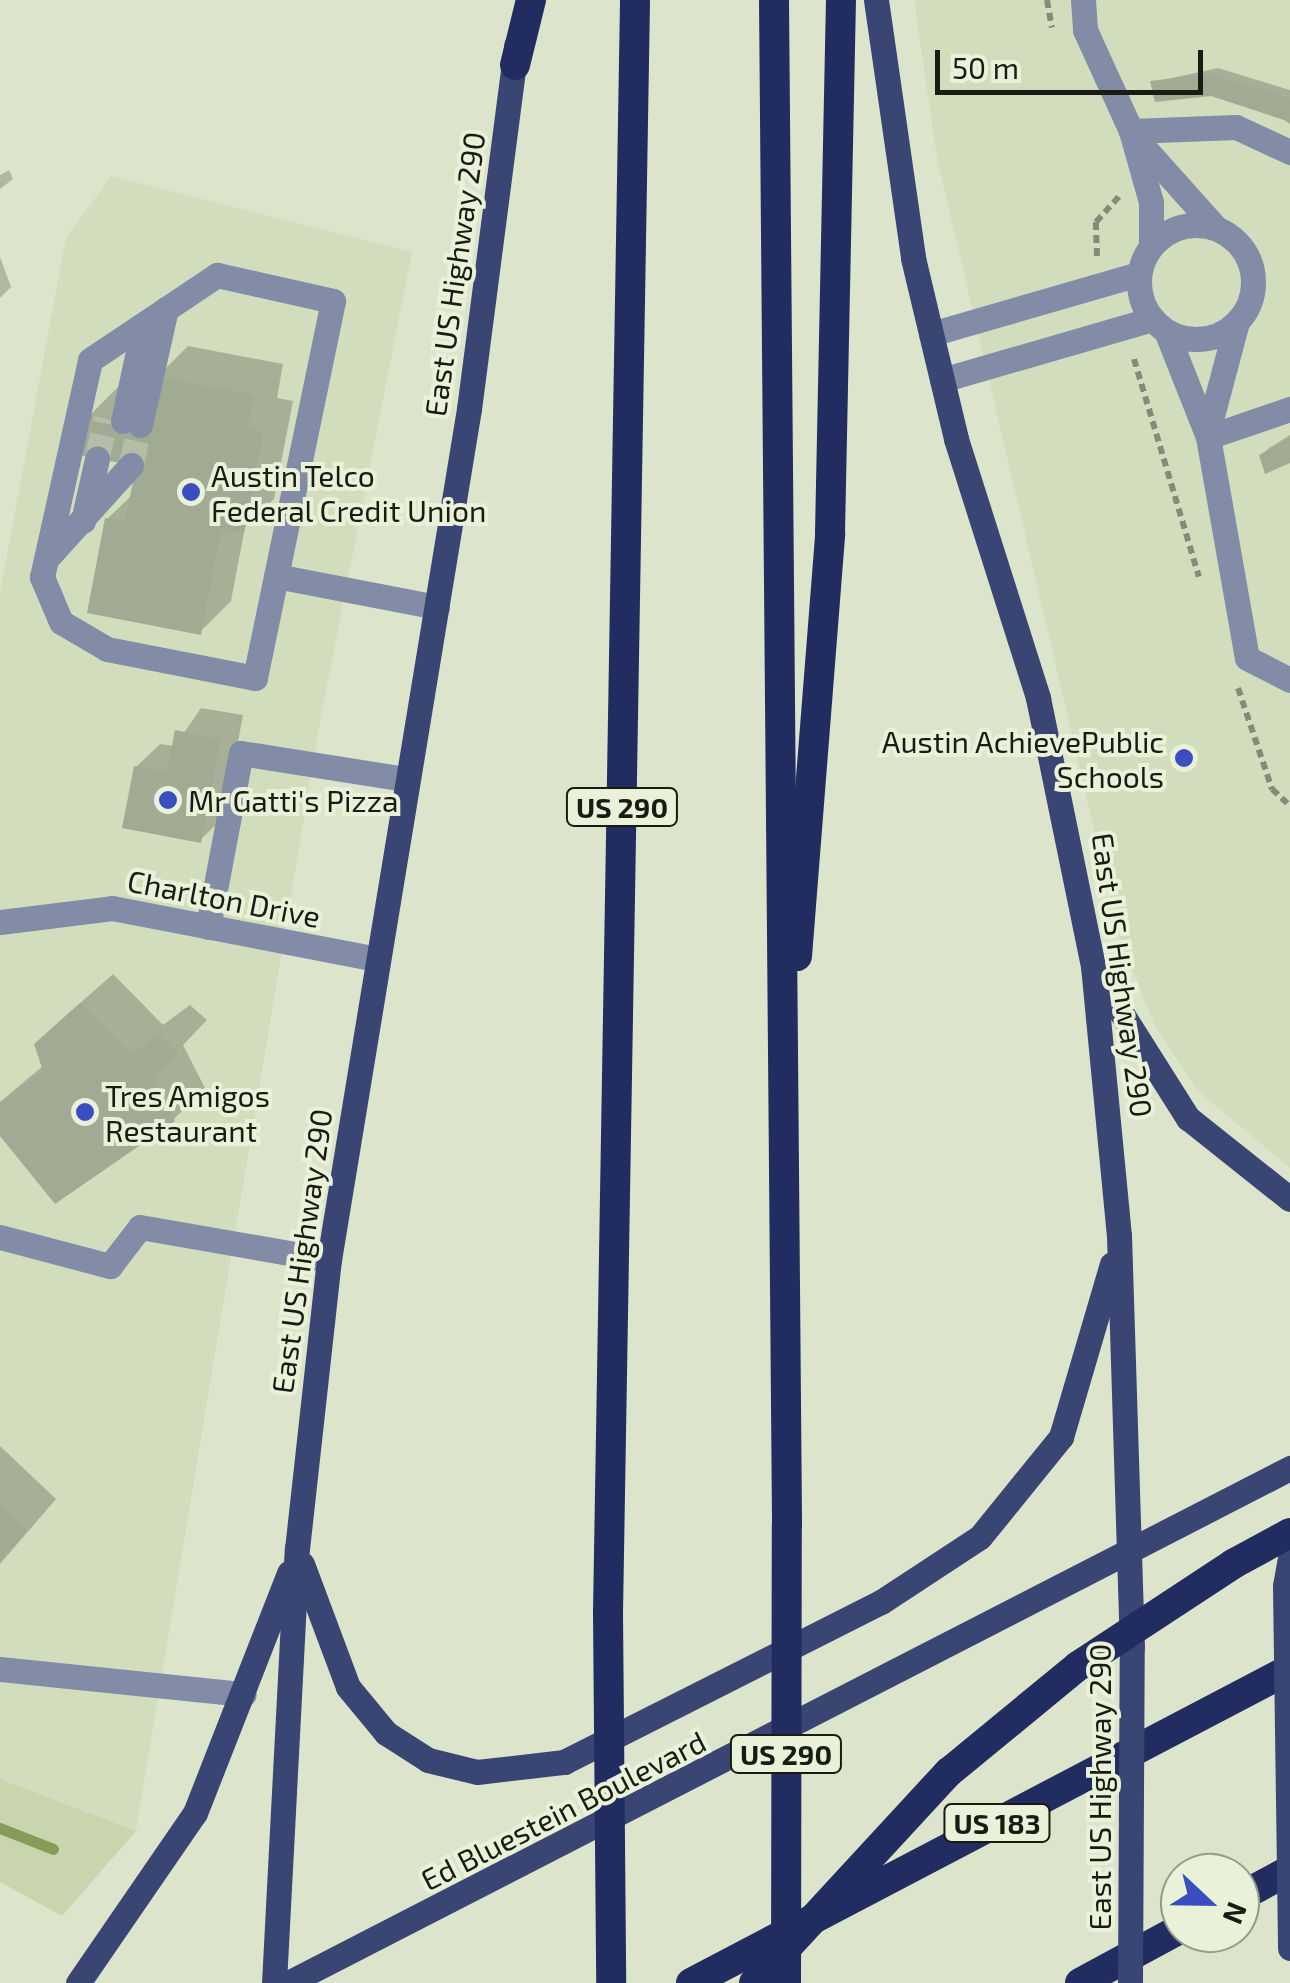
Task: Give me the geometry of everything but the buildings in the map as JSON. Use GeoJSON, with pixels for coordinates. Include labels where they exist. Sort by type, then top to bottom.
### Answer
{"type":"FeatureCollection","features":[{"type":"Feature","properties":{"kind":"highway"},"geometry":{"type":"LineString","coordinates":[[516,65],[531,0]]}},
{"type":"Feature","properties":{"kind":"highway","name":"US 290"},"geometry":{"type":"LineString","coordinates":[[610,1983],[608,1614],[635,0]]}},
{"type":"Feature","properties":{"kind":"highway","name":"US 290"},"geometry":{"type":"LineString","coordinates":[[774,0],[787,1524],[786,1983]]}},
{"type":"Feature","properties":{"kind":"highway"},"geometry":{"type":"LineString","coordinates":[[783,1058],[807,889],[830,533],[841,0]]}},
{"type":"Feature","properties":{"kind":"highway"},"geometry":{"type":"LineString","coordinates":[[754,1983],[884,1835],[1008,1721],[1151,1614],[1290,1533]]}},
{"type":"Feature","properties":{"kind":"highway","name":"US 183"},"geometry":{"type":"LineString","coordinates":[[692,1983],[1290,1669]]}},
{"type":"Feature","properties":{"kind":"highway"},"geometry":{"type":"LineString","coordinates":[[1260,1886],[1290,1870]]}},
{"type":"Feature","properties":{"kind":"highway"},"geometry":{"type":"LineString","coordinates":[[1080,1983],[1160,1940]]}},
{"type":"Feature","properties":{"kind":"main road","name":"East US Highway 290"},"geometry":{"type":"LineString","coordinates":[[274,1983],[298,1550],[329,1260],[437,607],[516,65],[518,0]]}},
{"type":"Feature","properties":{"kind":"main road","name":"East US Highway 290"},"geometry":{"type":"LineString","coordinates":[[876,0],[931,334],[1038,698],[1093,966],[1119,1234],[1132,1553],[1130,1983]]}},
{"type":"Feature","properties":{"kind":"main road"},"geometry":{"type":"LineString","coordinates":[[1093,966],[1188,1118],[1290,1200]]}},
{"type":"Feature","properties":{"kind":"main road"},"geometry":{"type":"LineString","coordinates":[[298,1550],[330,1651],[386,1734],[428,1760],[477,1772],[564,1762],[882,1602],[992,1526],[1042,1468],[1076,1403],[1119,1234]]}},
{"type":"Feature","properties":{"kind":"main road","name":"Ed Bluestein Boulevard"},"geometry":{"type":"LineString","coordinates":[[288,1983],[1132,1553],[1290,1468]]}},
{"type":"Feature","properties":{"kind":"main road"},"geometry":{"type":"LineString","coordinates":[[78,1983],[195,1813],[298,1550]]}},
{"type":"Feature","properties":{"kind":"main road"},"geometry":{"type":"LineString","coordinates":[[1290,1559],[1285,1586],[1290,1948]]}},
{"type":"Feature","properties":{"kind":"street"},"geometry":{"type":"LineString","coordinates":[[1083,0],[1085,30],[1132,131],[1151,202],[1151,246],[1139,274],[1208,437],[1247,658],[1290,680]]}},
{"type":"Feature","properties":{"kind":"street"},"geometry":{"type":"LineString","coordinates":[[1132,131],[1220,125],[1290,152]]}},
{"type":"Feature","properties":{"kind":"street"},"geometry":{"type":"LineString","coordinates":[[1132,131],[1252,269],[1208,437]]}},
{"type":"Feature","properties":{"kind":"street"},"geometry":{"type":"LineString","coordinates":[[1151,246],[1180,226],[1215,228]]}},
{"type":"Feature","properties":{"kind":"street"},"geometry":{"type":"LineString","coordinates":[[931,334],[1139,274]]}},
{"type":"Feature","properties":{"kind":"street"},"geometry":{"type":"LineString","coordinates":[[216,275],[333,301],[255,678],[107,649],[61,622],[42,577],[90,360],[166,309],[216,275]]}},
{"type":"Feature","properties":{"kind":"street"},"geometry":{"type":"LineString","coordinates":[[134,331],[123,421],[166,309]]}},
{"type":"Feature","properties":{"kind":"street"},"geometry":{"type":"LineString","coordinates":[[942,380],[1159,325],[1203,339],[1237,322]]}},
{"type":"Feature","properties":{"kind":"street"},"geometry":{"type":"LineString","coordinates":[[1208,437],[1290,409]]}},
{"type":"Feature","properties":{"kind":"street"},"geometry":{"type":"LineString","coordinates":[[46,558],[83,521],[105,499],[114,462],[83,521]]}},
{"type":"Feature","properties":{"kind":"street"},"geometry":{"type":"LineString","coordinates":[[276,576],[437,607]]}},
{"type":"Feature","properties":{"kind":"street"},"geometry":{"type":"LineString","coordinates":[[208,927],[241,753],[406,779]]}},
{"type":"Feature","properties":{"kind":"street","name":"Charlton Drive"},"geometry":{"type":"LineString","coordinates":[[0,922],[112,908],[376,959]]}},
{"type":"Feature","properties":{"kind":"street"},"geometry":{"type":"LineString","coordinates":[[0,1237],[110,1266],[140,1227],[329,1260]]}},
{"type":"Feature","properties":{"kind":"street"},"geometry":{"type":"LineString","coordinates":[[0,1669],[244,1694]]}},
{"type":"Feature","properties":{"kind":"path"},"geometry":{"type":"LineString","coordinates":[[1047,0],[1055,38]]}},
{"type":"Feature","properties":{"kind":"path"},"geometry":{"type":"LineString","coordinates":[[1098,262],[1096,222],[1123,191],[1119,175]]}},
{"type":"Feature","properties":{"kind":"shaded area","name":"Austin AchievePublic Schools"},"geometry":{"type":"Polygon","coordinates":[[[914,0],[1290,0],[1290,1168],[1198,1091],[1154,1024],[1119,936],[937,158],[914,0]]]}},
{"type":"Feature","properties":{"kind":"shaded area"},"geometry":{"type":"Polygon","coordinates":[[[111,176],[412,252],[319,727],[136,1831],[0,1779],[0,592],[66,238],[111,176]]]}},
{"type":"Feature","properties":{"kind":"shaded area"},"geometry":{"type":"Polygon","coordinates":[[[0,1779],[136,1831],[62,1916],[0,1882],[0,1779]]]}},
{"type":"Feature","properties":{"kind":"waterway"},"geometry":{"type":"LineString","coordinates":[[0,1828],[53,1849]]}},
{"type":"Feature","properties":{"kind":"tunnel"},"geometry":{"type":"LineString","coordinates":[[97,459],[106,418]]}},
{"type":"Feature","properties":{"kind":"tunnel"},"geometry":{"type":"LineString","coordinates":[[131,465],[140,425]]}},
{"type":"Feature","properties":{"kind":"place","name":"Austin Telco Federal Credit Union"},"geometry":{"type":"Point","coordinates":[191,492]}},
{"type":"Feature","properties":{"kind":"place","name":"Austin AchievePublic Schools"},"geometry":{"type":"Point","coordinates":[1184,758]}},
{"type":"Feature","properties":{"kind":"place","name":"Mr Gatti's Pizza"},"geometry":{"type":"Point","coordinates":[168,800]}},
{"type":"Feature","properties":{"kind":"place","name":"Tres Amigos Restaurant"},"geometry":{"type":"Point","coordinates":[85,1112]}}]}
